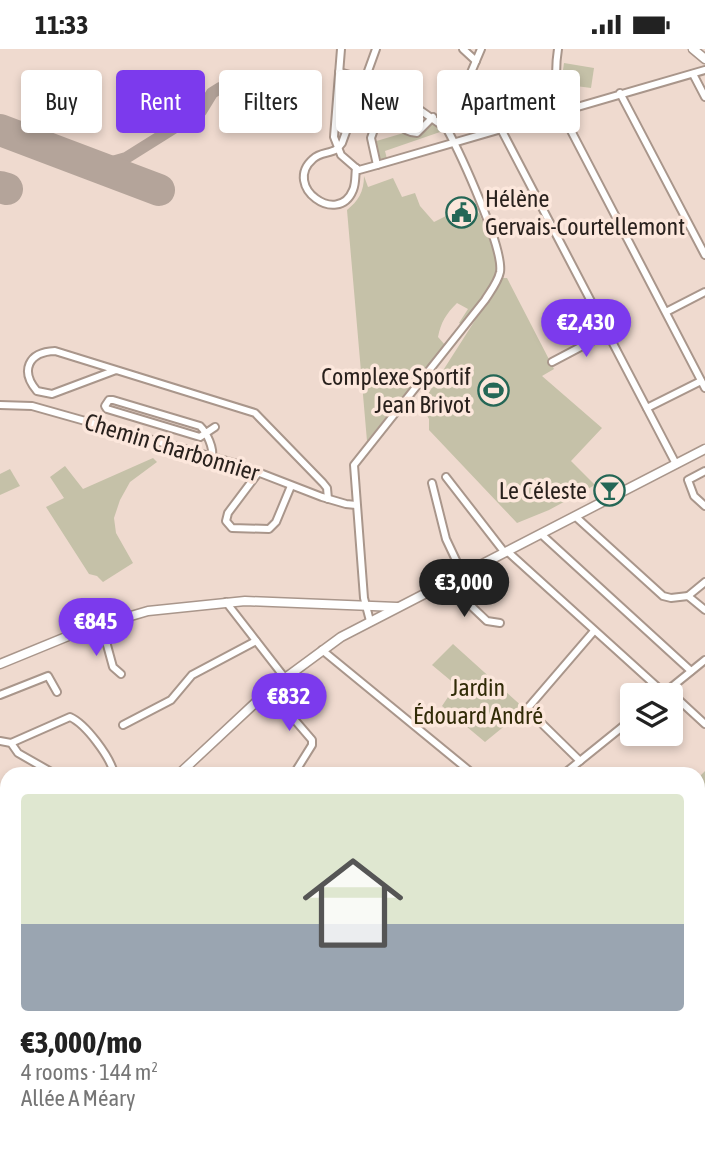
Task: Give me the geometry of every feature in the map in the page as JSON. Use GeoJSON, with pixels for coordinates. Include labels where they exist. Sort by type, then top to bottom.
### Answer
{"type":"FeatureCollection","features":[{"type":"Feature","properties":{"kind":"main road"},"geometry":{"type":"LineString","coordinates":[[693,49],[705,59]]}},
{"type":"Feature","properties":{"kind":"main road"},"geometry":{"type":"LineString","coordinates":[[187,767],[269,689],[322,650],[370,621],[705,449]]}},
{"type":"Feature","properties":{"kind":"main road"},"geometry":{"type":"LineString","coordinates":[[0,664],[101,624],[148,611],[226,602],[400,607]]}},
{"type":"Feature","properties":{"kind":"street"},"geometry":{"type":"LineString","coordinates":[[339,70],[341,49]]}},
{"type":"Feature","properties":{"kind":"street"},"geometry":{"type":"LineString","coordinates":[[372,70],[376,49]]}},
{"type":"Feature","properties":{"kind":"street"},"geometry":{"type":"LineString","coordinates":[[463,49],[476,61]]}},
{"type":"Feature","properties":{"kind":"street"},"geometry":{"type":"LineString","coordinates":[[472,70],[481,49]]}},
{"type":"Feature","properties":{"kind":"street"},"geometry":{"type":"LineString","coordinates":[[557,70],[558,49]]}},
{"type":"Feature","properties":{"kind":"street"},"geometry":{"type":"LineString","coordinates":[[580,106],[705,70]]}},
{"type":"Feature","properties":{"kind":"street"},"geometry":{"type":"LineString","coordinates":[[693,74],[705,97]]}},
{"type":"Feature","properties":{"kind":"street"},"geometry":{"type":"LineString","coordinates":[[620,93],[705,255]]}},
{"type":"Feature","properties":{"kind":"street"},"geometry":{"type":"LineString","coordinates":[[423,110],[437,120]]}},
{"type":"Feature","properties":{"kind":"street"},"geometry":{"type":"LineString","coordinates":[[336,111],[334,137],[337,149],[359,170],[487,133]]}},
{"type":"Feature","properties":{"kind":"street"},"geometry":{"type":"LineString","coordinates":[[377,165],[370,138],[379,115],[396,121],[411,133],[417,133],[433,117]]}},
{"type":"Feature","properties":{"kind":"street"},"geometry":{"type":"LineString","coordinates":[[346,133],[337,149],[313,158],[304,176],[305,186],[318,202],[338,204],[347,199],[353,190],[356,168]]}},
{"type":"Feature","properties":{"kind":"street"},"geometry":{"type":"LineString","coordinates":[[370,621],[365,605],[353,469],[356,461],[485,300],[500,272],[498,247],[449,133]]}},
{"type":"Feature","properties":{"kind":"street"},"geometry":{"type":"LineString","coordinates":[[503,133],[676,464]]}},
{"type":"Feature","properties":{"kind":"street"},"geometry":{"type":"LineString","coordinates":[[573,133],[705,388]]}},
{"type":"Feature","properties":{"kind":"street"},"geometry":{"type":"LineString","coordinates":[[666,312],[705,292]]}},
{"type":"Feature","properties":{"kind":"street"},"geometry":{"type":"LineString","coordinates":[[552,362],[607,333]]}},
{"type":"Feature","properties":{"kind":"street"},"geometry":{"type":"LineString","coordinates":[[116,370],[52,394],[37,391],[27,372],[28,366],[37,355],[45,351],[55,351],[255,413],[323,483],[327,488],[328,499]]}},
{"type":"Feature","properties":{"kind":"street"},"geometry":{"type":"LineString","coordinates":[[647,408],[701,381]]}},
{"type":"Feature","properties":{"kind":"street"},"geometry":{"type":"LineString","coordinates":[[212,458],[213,451],[205,434],[200,426],[113,400],[109,400],[105,405],[107,409],[200,437],[205,434],[215,427]]}},
{"type":"Feature","properties":{"kind":"street","name":"Chemin Charbonnier"},"geometry":{"type":"LineString","coordinates":[[0,405],[32,406],[212,458],[328,499],[356,505]]}},
{"type":"Feature","properties":{"kind":"street"},"geometry":{"type":"LineString","coordinates":[[705,471],[688,480],[694,496],[705,506]]}},
{"type":"Feature","properties":{"kind":"street"},"geometry":{"type":"LineString","coordinates":[[258,473],[228,513],[226,521],[232,528],[269,529],[276,521],[291,486]]}},
{"type":"Feature","properties":{"kind":"street"},"geometry":{"type":"LineString","coordinates":[[446,477],[506,552],[654,683]]}},
{"type":"Feature","properties":{"kind":"street"},"geometry":{"type":"LineString","coordinates":[[432,483],[446,539],[463,575]]}},
{"type":"Feature","properties":{"kind":"street","name":"Chemin Charbonnier"},"geometry":{"type":"LineString","coordinates":[[341,501],[355,496]]}},
{"type":"Feature","properties":{"kind":"street"},"geometry":{"type":"LineString","coordinates":[[576,517],[663,596],[688,596],[705,582]]}},
{"type":"Feature","properties":{"kind":"street"},"geometry":{"type":"LineString","coordinates":[[541,534],[691,671]]}},
{"type":"Feature","properties":{"kind":"street"},"geometry":{"type":"LineString","coordinates":[[447,583],[449,588],[487,621],[500,623]]}},
{"type":"Feature","properties":{"kind":"street"},"geometry":{"type":"LineString","coordinates":[[688,596],[705,610]]}},
{"type":"Feature","properties":{"kind":"street"},"geometry":{"type":"LineString","coordinates":[[226,602],[285,678]]}},
{"type":"Feature","properties":{"kind":"street"},"geometry":{"type":"LineString","coordinates":[[101,624],[113,667],[121,674]]}},
{"type":"Feature","properties":{"kind":"street"},"geometry":{"type":"LineString","coordinates":[[580,761],[527,709],[594,631]]}},
{"type":"Feature","properties":{"kind":"street"},"geometry":{"type":"LineString","coordinates":[[123,725],[171,699],[192,675],[256,641]]}},
{"type":"Feature","properties":{"kind":"street"},"geometry":{"type":"LineString","coordinates":[[322,650],[465,767]]}},
{"type":"Feature","properties":{"kind":"street"},"geometry":{"type":"LineString","coordinates":[[677,683],[705,660]]}},
{"type":"Feature","properties":{"kind":"street"},"geometry":{"type":"LineString","coordinates":[[0,695],[48,676],[57,692]]}},
{"type":"Feature","properties":{"kind":"street"},"geometry":{"type":"LineString","coordinates":[[269,689],[312,740],[312,745],[298,767]]}},
{"type":"Feature","properties":{"kind":"street"},"geometry":{"type":"LineString","coordinates":[[683,707],[705,724]]}},
{"type":"Feature","properties":{"kind":"street"},"geometry":{"type":"LineString","coordinates":[[0,741],[11,743],[71,717],[80,721],[112,767]]}},
{"type":"Feature","properties":{"kind":"street"},"geometry":{"type":"LineString","coordinates":[[572,767],[620,729]]}},
{"type":"Feature","properties":{"kind":"street"},"geometry":{"type":"LineString","coordinates":[[11,743],[18,754],[41,767]]}},
{"type":"Feature","properties":{"kind":"green space"},"geometry":{"type":"Polygon","coordinates":[[[564,63],[594,68],[591,88],[580,87],[580,70],[563,70],[564,63]]]}},
{"type":"Feature","properties":{"kind":"green space"},"geometry":{"type":"Polygon","coordinates":[[[431,122],[437,124],[437,133],[385,151],[387,159],[378,160],[373,142],[404,133],[423,133],[423,127],[431,122]]]}},
{"type":"Feature","properties":{"kind":"green space"},"geometry":{"type":"Polygon","coordinates":[[[364,176],[368,187],[393,178],[402,197],[415,193],[420,206],[434,222],[452,213],[457,223],[479,213],[491,238],[496,265],[492,286],[462,325],[459,323],[468,309],[457,303],[447,315],[438,337],[445,345],[367,441],[347,210],[360,196],[364,176]]]}},
{"type":"Feature","properties":{"kind":"green space","name":"Complexe Sportif Jean Brivot"},"geometry":{"type":"Polygon","coordinates":[[[502,278],[507,278],[554,369],[542,376],[602,428],[571,461],[595,485],[549,510],[517,523],[429,430],[429,419],[421,405],[502,278]]]}},
{"type":"Feature","properties":{"kind":"green space"},"geometry":{"type":"Polygon","coordinates":[[[153,458],[157,462],[130,482],[114,518],[116,533],[133,563],[103,582],[97,576],[89,574],[46,507],[64,498],[50,477],[65,466],[83,489],[153,458]]]}},
{"type":"Feature","properties":{"kind":"green space"},"geometry":{"type":"Polygon","coordinates":[[[10,469],[20,486],[0,495],[0,474],[10,469]]]}},
{"type":"Feature","properties":{"kind":"green space","name":"Jardin Édouard André"},"geometry":{"type":"Polygon","coordinates":[[[453,644],[525,709],[485,742],[442,706],[456,685],[432,665],[453,644]]]}},
{"type":"Feature","properties":{"kind":"taxiway"},"geometry":{"type":"LineString","coordinates":[[88,163],[105,164],[126,158],[201,111],[212,93],[219,89]]}},
{"type":"Feature","properties":{"kind":"runway"},"geometry":{"type":"LineString","coordinates":[[0,130],[159,190]]}},
{"type":"Feature","properties":{"kind":"runway"},"geometry":{"type":"LineString","coordinates":[[0,187],[7,189]]}},
{"type":"Feature","properties":{"kind":"place","name":"Hélène Gervais-Courtellemont"},"geometry":{"type":"Point","coordinates":[462,212]}},
{"type":"Feature","properties":{"kind":"place","name":"Complexe Sportif Jean Brivot"},"geometry":{"type":"Point","coordinates":[494,390]}},
{"type":"Feature","properties":{"kind":"place","name":"Le Céleste"},"geometry":{"type":"Point","coordinates":[610,490]}}]}
